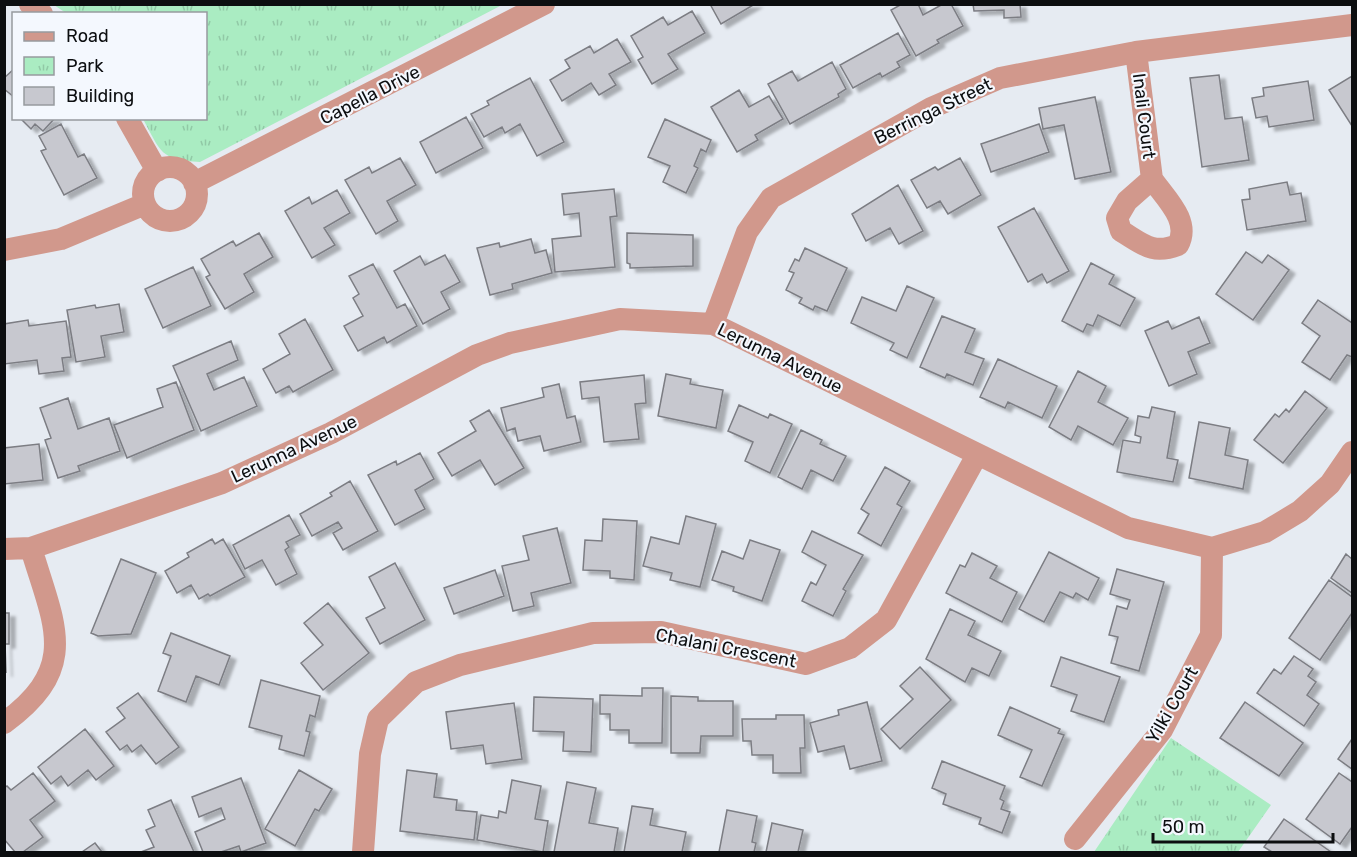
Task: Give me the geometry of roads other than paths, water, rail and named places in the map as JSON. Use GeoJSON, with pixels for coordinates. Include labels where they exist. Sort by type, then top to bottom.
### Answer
{"type":"FeatureCollection","features":[{"type":"Feature","properties":{"kind":"street","name":"Capella Drive"},"geometry":{"type":"LineString","coordinates":[[194,183],[544,4]]}},
{"type":"Feature","properties":{"kind":"street","name":"Berringa Street"},"geometry":{"type":"LineString","coordinates":[[713,324],[747,232],[771,198],[931,108],[1000,78],[1136,52],[1353,25]]}},
{"type":"Feature","properties":{"kind":"street","name":"Inali Court"},"geometry":{"type":"LineString","coordinates":[[1136,52],[1152,179]]}},
{"type":"Feature","properties":{"kind":"street"},"geometry":{"type":"LineString","coordinates":[[128,120],[157,171]]}},
{"type":"Feature","properties":{"kind":"street"},"geometry":{"type":"LineString","coordinates":[[165,168],[183,171],[194,183],[196,200],[188,215],[180,219],[164,221],[149,212],[145,204],[143,189],[150,175],[157,171],[165,168]]}},
{"type":"Feature","properties":{"kind":"street"},"geometry":{"type":"LineString","coordinates":[[4,250],[61,240],[145,204]]}},
{"type":"Feature","properties":{"kind":"street","name":"Lerunna Avenue"},"geometry":{"type":"LineString","coordinates":[[4,549],[31,548],[222,483],[341,428],[477,355],[510,343],[620,319],[713,324],[1128,528],[1212,549]]}},
{"type":"Feature","properties":{"kind":"street"},"geometry":{"type":"LineString","coordinates":[[1212,549],[1265,532],[1299,511],[1330,484],[1353,452]]}},
{"type":"Feature","properties":{"kind":"street","name":"Chalani Crescent"},"geometry":{"type":"LineString","coordinates":[[363,852],[370,754],[378,719],[416,682],[460,665],[593,633],[661,632],[806,664],[850,648],[886,620],[977,455]]}},
{"type":"Feature","properties":{"kind":"street"},"geometry":{"type":"LineString","coordinates":[[4,723],[29,705],[52,670],[57,633],[31,548]]}},
{"type":"Feature","properties":{"kind":"street","name":"Yilki Court"},"geometry":{"type":"LineString","coordinates":[[1075,838],[1162,730],[1210,635],[1212,549]]}}]}
